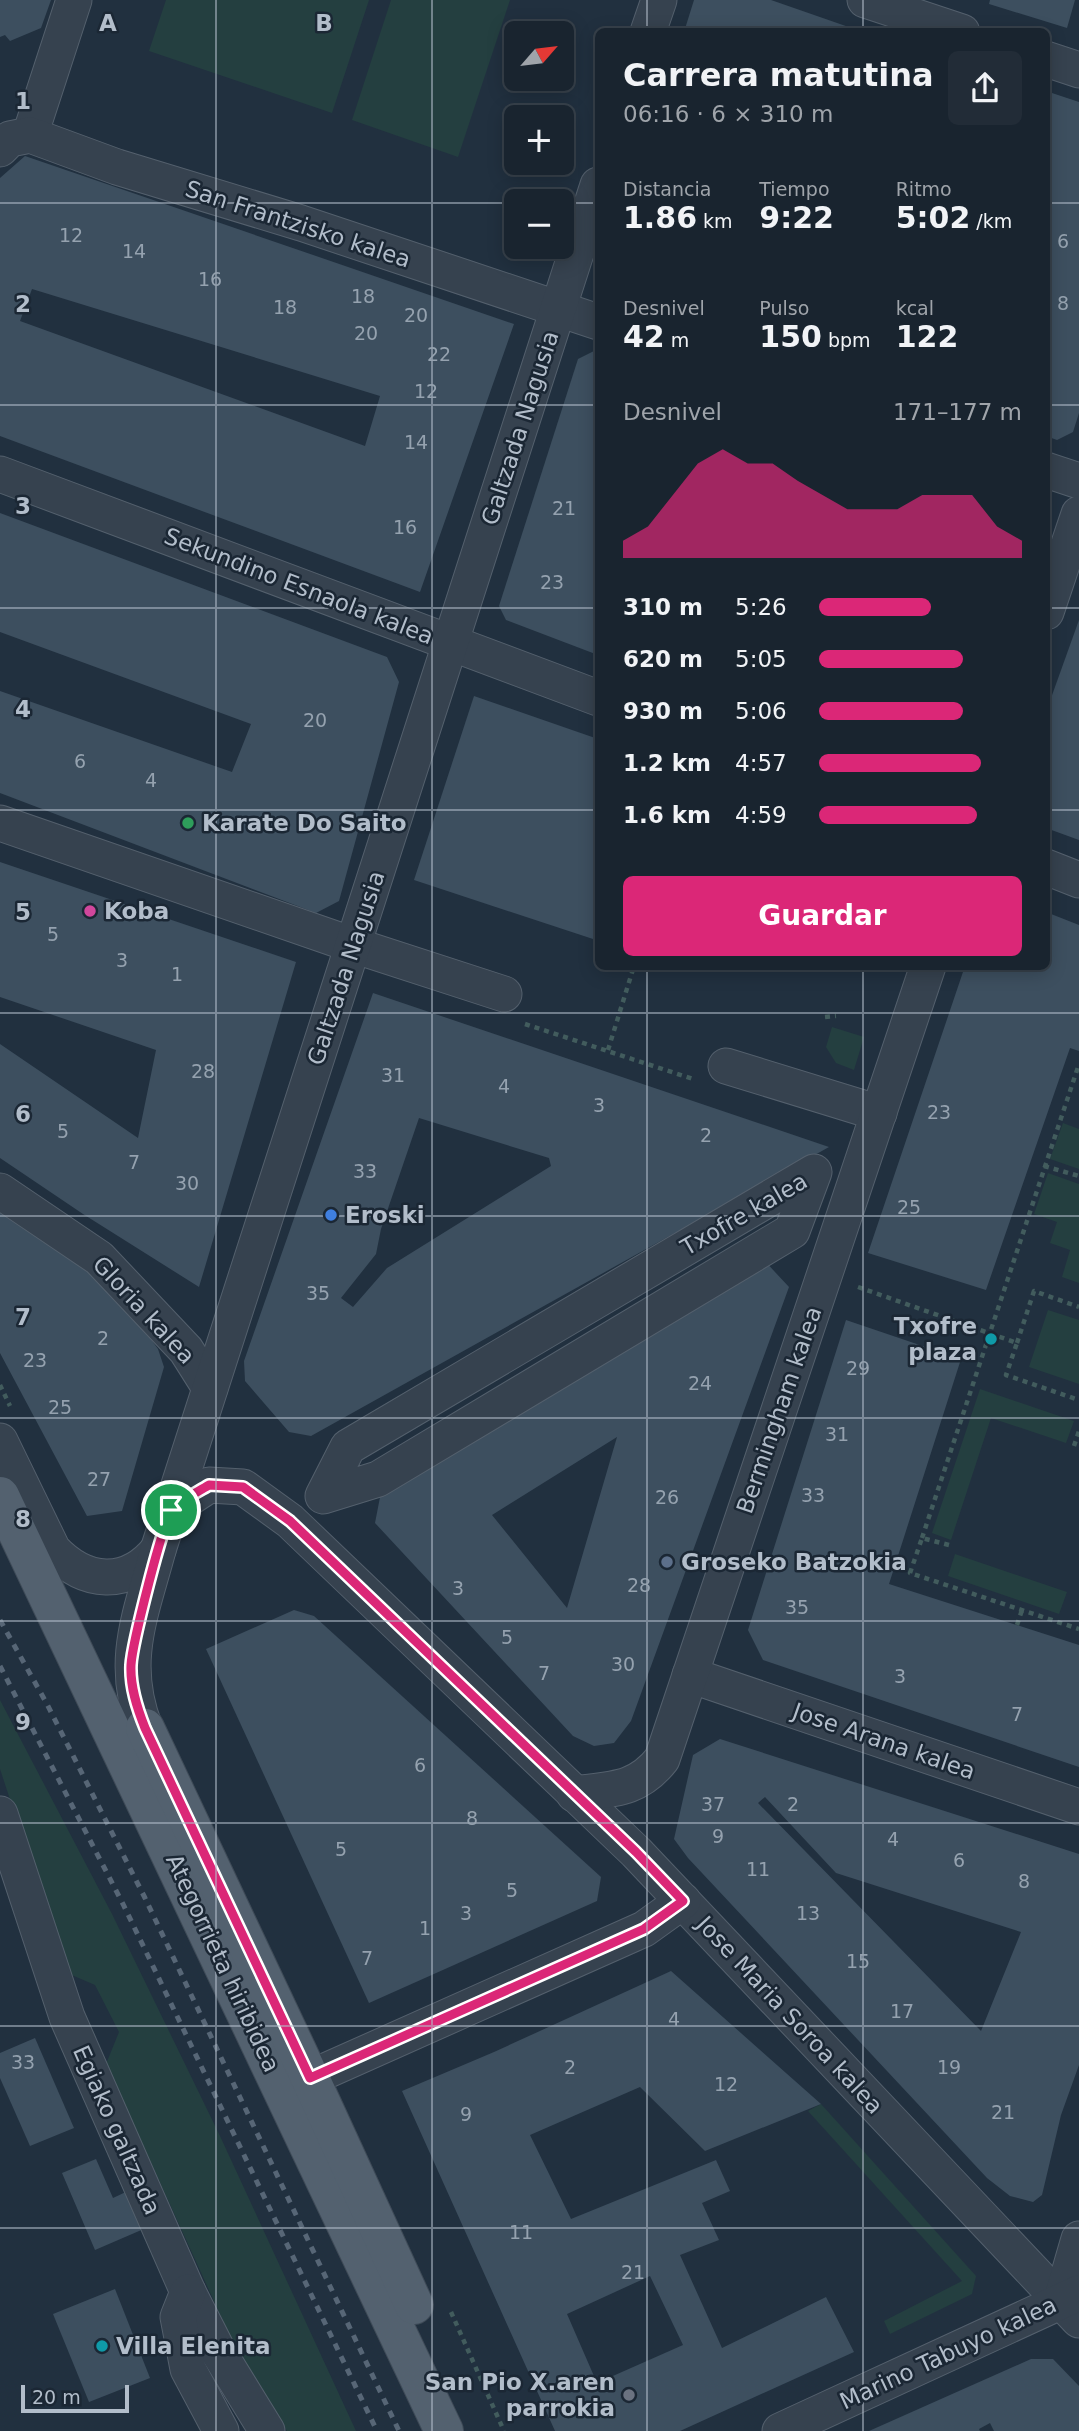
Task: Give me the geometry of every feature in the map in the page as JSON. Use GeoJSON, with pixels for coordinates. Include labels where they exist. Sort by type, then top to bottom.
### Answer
{"type":"FeatureCollection","features":[{"type":"Feature","properties":{"kind":"main road","name":"Ategorrieta hiribidea"},"geometry":{"type":"LineString","coordinates":[[0,1496],[444,2431]]}},
{"type":"Feature","properties":{"kind":"main road","name":"Ategorrieta hiribidea"},"geometry":{"type":"LineString","coordinates":[[145,1728],[472,2431]]}},
{"type":"Feature","properties":{"kind":"street"},"geometry":{"type":"LineString","coordinates":[[15,142],[74,0]]}},
{"type":"Feature","properties":{"kind":"street"},"geometry":{"type":"LineString","coordinates":[[649,28],[659,0]]}},
{"type":"Feature","properties":{"kind":"street"},"geometry":{"type":"LineString","coordinates":[[865,0],[950,28]]}},
{"type":"Feature","properties":{"kind":"street"},"geometry":{"type":"LineString","coordinates":[[1050,60],[1079,70]]}},
{"type":"Feature","properties":{"kind":"street","name":"San Frantzisko kalea"},"geometry":{"type":"LineString","coordinates":[[15,142],[117,167],[301,223],[595,321]]}},
{"type":"Feature","properties":{"kind":"street","name":"Galtzada Nagusia"},"geometry":{"type":"LineString","coordinates":[[145,1728],[137,1708],[131,1665],[158,1550],[595,195]]}},
{"type":"Feature","properties":{"kind":"street"},"geometry":{"type":"LineString","coordinates":[[1050,471],[1079,481]]}},
{"type":"Feature","properties":{"kind":"street","name":"Sekundino Esnaola kalea"},"geometry":{"type":"LineString","coordinates":[[0,474],[595,697]]}},
{"type":"Feature","properties":{"kind":"street"},"geometry":{"type":"LineString","coordinates":[[1050,600],[1079,514]]}},
{"type":"Feature","properties":{"kind":"street"},"geometry":{"type":"LineString","coordinates":[[0,823],[353,945],[510,1007]]}},
{"type":"Feature","properties":{"kind":"street"},"geometry":{"type":"LineString","coordinates":[[1050,869],[1079,880]]}},
{"type":"Feature","properties":{"kind":"street","name":"Bermingham kalea"},"geometry":{"type":"LineString","coordinates":[[574,1794],[630,1786],[650,1774],[662,1759],[927,970]]}},
{"type":"Feature","properties":{"kind":"street"},"geometry":{"type":"LineString","coordinates":[[713,1074],[879,1113]]}},
{"type":"Feature","properties":{"kind":"street","name":"Txofre kalea"},"geometry":{"type":"LineString","coordinates":[[814,1172],[792,1231],[378,1479],[323,1496],[348,1447],[814,1172]]}},
{"type":"Feature","properties":{"kind":"street","name":"Gloria kalea"},"geometry":{"type":"LineString","coordinates":[[0,1191],[99,1258],[186,1350],[211,1388]]}},
{"type":"Feature","properties":{"kind":"street"},"geometry":{"type":"LineString","coordinates":[[0,1441],[53,1550],[65,1562],[86,1574],[111,1577],[137,1569],[158,1550]]}},
{"type":"Feature","properties":{"kind":"street","name":"Jose Maria Soroa kalea"},"geometry":{"type":"LineString","coordinates":[[171,1510],[209,1485],[243,1487],[290,1521],[636,1852],[1073,2305]]}},
{"type":"Feature","properties":{"kind":"street","name":"Jose Arana kalea"},"geometry":{"type":"LineString","coordinates":[[690,1675],[1079,1807]]}},
{"type":"Feature","properties":{"kind":"street","name":"Egiako galtzada"},"geometry":{"type":"LineString","coordinates":[[0,1814],[66,2017],[188,2292],[219,2353],[267,2431]]}},
{"type":"Feature","properties":{"kind":"street"},"geometry":{"type":"LineString","coordinates":[[310,2078],[644,1929],[683,1901]]}},
{"type":"Feature","properties":{"kind":"street"},"geometry":{"type":"LineString","coordinates":[[1073,2305],[1079,2239]]}},
{"type":"Feature","properties":{"kind":"street"},"geometry":{"type":"LineString","coordinates":[[188,2292],[178,2318],[187,2369],[221,2431]]}},
{"type":"Feature","properties":{"kind":"street","name":"Marino Tabuyo kalea"},"geometry":{"type":"LineString","coordinates":[[779,2431],[1073,2305]]}},
{"type":"Feature","properties":{"kind":"path"},"geometry":{"type":"LineString","coordinates":[[608,1050],[633,970]]}},
{"type":"Feature","properties":{"kind":"path"},"geometry":{"type":"LineString","coordinates":[[510,1007],[608,1050],[713,1074]]}},
{"type":"Feature","properties":{"kind":"path"},"geometry":{"type":"LineString","coordinates":[[825,1017],[836,1016]]}},
{"type":"Feature","properties":{"kind":"path"},"geometry":{"type":"LineString","coordinates":[[1079,1064],[910,1573],[1079,1629]]}},
{"type":"Feature","properties":{"kind":"path"},"geometry":{"type":"LineString","coordinates":[[1044,1166],[1079,1176]]}},
{"type":"Feature","properties":{"kind":"path"},"geometry":{"type":"LineString","coordinates":[[858,1287],[1017,1343]]}},
{"type":"Feature","properties":{"kind":"path"},"geometry":{"type":"LineString","coordinates":[[1079,1307],[1034,1292],[1006,1376],[1079,1400]]}},
{"type":"Feature","properties":{"kind":"path"},"geometry":{"type":"LineString","coordinates":[[1074,1446],[1079,1431]]}},
{"type":"Feature","properties":{"kind":"path"},"geometry":{"type":"LineString","coordinates":[[922,1538],[949,1545]]}},
{"type":"Feature","properties":{"kind":"path"},"geometry":{"type":"LineString","coordinates":[[1017,1625],[1022,1610]]}},
{"type":"Feature","properties":{"kind":"green space"},"geometry":{"type":"Polygon","coordinates":[[[166,0],[369,0],[332,113],[149,51],[166,0]]]}},
{"type":"Feature","properties":{"kind":"green space"},"geometry":{"type":"Polygon","coordinates":[[[391,0],[510,0],[458,157],[352,120],[391,0]]]}},
{"type":"Feature","properties":{"kind":"green space"},"geometry":{"type":"Polygon","coordinates":[[[832,1027],[864,1037],[854,1070],[836,1063],[826,1047],[832,1027]]]}},
{"type":"Feature","properties":{"kind":"green space"},"geometry":{"type":"Polygon","coordinates":[[[1063,1123],[1079,1129],[1079,1169],[1050,1159],[1063,1123]]]}},
{"type":"Feature","properties":{"kind":"green space"},"geometry":{"type":"Polygon","coordinates":[[[1048,1173],[1079,1184],[1079,1283],[1062,1277],[1070,1250],[1050,1243],[1057,1222],[1034,1214],[1048,1173]]]}},
{"type":"Feature","properties":{"kind":"green space"},"geometry":{"type":"Polygon","coordinates":[[[1048,1310],[1079,1320],[1079,1384],[1029,1367],[1048,1310]]]}},
{"type":"Feature","properties":{"kind":"green space"},"geometry":{"type":"Polygon","coordinates":[[[980,1389],[1074,1421],[1066,1443],[991,1418],[951,1540],[932,1533],[980,1389]]]}},
{"type":"Feature","properties":{"kind":"green space"},"geometry":{"type":"Polygon","coordinates":[[[955,1554],[1067,1592],[1059,1614],[948,1576],[955,1554]]]}},
{"type":"Feature","properties":{"kind":"green space"},"geometry":{"type":"Polygon","coordinates":[[[0,1700],[112,1914],[220,2136],[356,2431],[287,2431],[234,2345],[106,2064],[119,2032],[95,1985],[67,1973],[0,1769],[0,1700]]]}},
{"type":"Feature","properties":{"kind":"green space"},"geometry":{"type":"Polygon","coordinates":[[[821,2104],[976,2276],[972,2294],[890,2334],[884,2321],[962,2281],[808,2111],[821,2104]]]}},
{"type":"Feature","properties":{"kind":"building"},"geometry":{"type":"Polygon","coordinates":[[[0,0],[51,0],[41,28],[10,41],[5,35],[0,37],[0,0]]]}},
{"type":"Feature","properties":{"kind":"building"},"geometry":{"type":"Polygon","coordinates":[[[694,0],[771,0],[852,28],[685,28],[694,0]]]}},
{"type":"Feature","properties":{"kind":"building"},"geometry":{"type":"Polygon","coordinates":[[[990,0],[1075,0],[1067,28],[989,4],[990,0]]]}},
{"type":"Feature","properties":{"kind":"building"},"geometry":{"type":"Polygon","coordinates":[[[1050,92],[1079,102],[1079,413],[1073,432],[1057,440],[1050,437],[1050,92]]]}},
{"type":"Feature","properties":{"kind":"building"},"geometry":{"type":"Polygon","coordinates":[[[25,156],[514,324],[420,592],[0,436],[0,178],[25,156]],[[32,289],[20,321],[365,446],[380,396],[32,289]]]}},
{"type":"Feature","properties":{"kind":"building"},"geometry":{"type":"Polygon","coordinates":[[[595,351],[595,654],[506,620],[499,606],[578,359],[595,351]]]}},
{"type":"Feature","properties":{"kind":"building"},"geometry":{"type":"Polygon","coordinates":[[[0,513],[387,657],[399,682],[339,901],[316,913],[0,793],[0,691],[232,772],[251,724],[0,632],[0,513]]]}},
{"type":"Feature","properties":{"kind":"building"},"geometry":{"type":"Polygon","coordinates":[[[1079,620],[1079,840],[1050,829],[1050,701],[1079,620]]]}},
{"type":"Feature","properties":{"kind":"building"},"geometry":{"type":"Polygon","coordinates":[[[474,696],[595,738],[593,939],[414,880],[474,696]]]}},
{"type":"Feature","properties":{"kind":"building"},"geometry":{"type":"Polygon","coordinates":[[[0,862],[296,962],[199,1287],[0,1158],[0,1044],[138,1138],[156,1050],[0,997],[0,862]]]}},
{"type":"Feature","properties":{"kind":"building"},"geometry":{"type":"Polygon","coordinates":[[[1050,914],[1079,925],[1079,1051],[1070,1048],[986,1290],[868,1253],[964,970],[1050,970],[1050,914]]]}},
{"type":"Feature","properties":{"kind":"building"},"geometry":{"type":"Polygon","coordinates":[[[373,993],[829,1147],[311,1436],[289,1432],[245,1381],[244,1361],[373,993]],[[419,1118],[381,1229],[376,1254],[341,1298],[353,1307],[387,1268],[551,1166],[549,1158],[419,1118]]]}},
{"type":"Feature","properties":{"kind":"building"},"geometry":{"type":"Polygon","coordinates":[[[0,1205],[75,1254],[143,1328],[158,1349],[164,1367],[122,1511],[87,1516],[0,1353],[0,1205]]]}},
{"type":"Feature","properties":{"kind":"building"},"geometry":{"type":"Polygon","coordinates":[[[761,1257],[789,1287],[631,1721],[614,1743],[594,1746],[573,1736],[375,1523],[381,1492],[761,1257]],[[617,1437],[492,1515],[567,1608],[617,1437]]]}},
{"type":"Feature","properties":{"kind":"building"},"geometry":{"type":"Polygon","coordinates":[[[846,1320],[961,1359],[889,1584],[1079,1645],[1079,1767],[763,1660],[748,1630],[846,1320]]]}},
{"type":"Feature","properties":{"kind":"building"},"geometry":{"type":"Polygon","coordinates":[[[294,1610],[314,1616],[601,1877],[597,1901],[369,2003],[206,1649],[294,1610]]]}},
{"type":"Feature","properties":{"kind":"building"},"geometry":{"type":"Polygon","coordinates":[[[720,1739],[1079,1854],[1079,2065],[1061,2115],[1042,2195],[1033,2202],[1010,2196],[987,2178],[688,1858],[674,1839],[693,1755],[720,1739]],[[765,1797],[758,1803],[981,2031],[1021,1932],[836,1873],[765,1797]]]}},
{"type":"Feature","properties":{"kind":"building"},"geometry":{"type":"Polygon","coordinates":[[[671,1971],[821,2104],[705,2151],[640,2087],[530,2135],[571,2219],[716,2160],[730,2191],[702,2203],[719,2240],[680,2255],[722,2348],[826,2297],[854,2352],[680,2431],[555,2431],[402,2091],[671,1971]],[[650,2276],[567,2314],[597,2383],[683,2345],[650,2276]]]}},
{"type":"Feature","properties":{"kind":"building"},"geometry":{"type":"Polygon","coordinates":[[[35,2038],[74,2128],[30,2146],[0,2078],[0,2053],[35,2038]]]}},
{"type":"Feature","properties":{"kind":"building"},"geometry":{"type":"Polygon","coordinates":[[[96,2159],[113,2198],[130,2190],[146,2228],[95,2250],[62,2173],[96,2159]]]}},
{"type":"Feature","properties":{"kind":"building","name":"Villa Elenita"},"geometry":{"type":"Polygon","coordinates":[[[115,2289],[150,2378],[89,2402],[53,2314],[115,2289]]]}},
{"type":"Feature","properties":{"kind":"building"},"geometry":{"type":"Polygon","coordinates":[[[1031,2359],[1053,2359],[1079,2386],[1079,2431],[994,2431],[990,2423],[979,2429],[980,2431],[869,2431],[1031,2359]]]}},
{"type":"Feature","properties":{"kind":"railway"},"geometry":{"type":"LineString","coordinates":[[0,1620],[47,1704],[145,1898],[399,2431]]}},
{"type":"Feature","properties":{"kind":"railway"},"geometry":{"type":"LineString","coordinates":[[0,1666],[123,1904],[377,2431]]}},
{"type":"Feature","properties":{"kind":"place","name":"Karate Do Saito"},"geometry":{"type":"Point","coordinates":[188,823]}},
{"type":"Feature","properties":{"kind":"place","name":"Koba"},"geometry":{"type":"Point","coordinates":[90,911]}},
{"type":"Feature","properties":{"kind":"place","name":"Eroski"},"geometry":{"type":"Point","coordinates":[331,1215]}},
{"type":"Feature","properties":{"kind":"place","name":"Txofre plaza"},"geometry":{"type":"Point","coordinates":[991,1339]}},
{"type":"Feature","properties":{"kind":"place","name":"Groseko Batzokia"},"geometry":{"type":"Point","coordinates":[667,1562]}},
{"type":"Feature","properties":{"kind":"place","name":"Villa Elenita"},"geometry":{"type":"Point","coordinates":[102,2346]}},
{"type":"Feature","properties":{"kind":"place","name":"San Pio X.aren parrokia"},"geometry":{"type":"Point","coordinates":[629,2395]}},
{"type":"Feature","properties":{"kind":"route"},"geometry":{"type":"LineString","coordinates":[[209,1485],[243,1487],[290,1521],[636,1852],[683,1901],[644,1929],[310,2078],[137,1708],[132,1687],[134,1644],[171,1510],[209,1485]]}}]}
